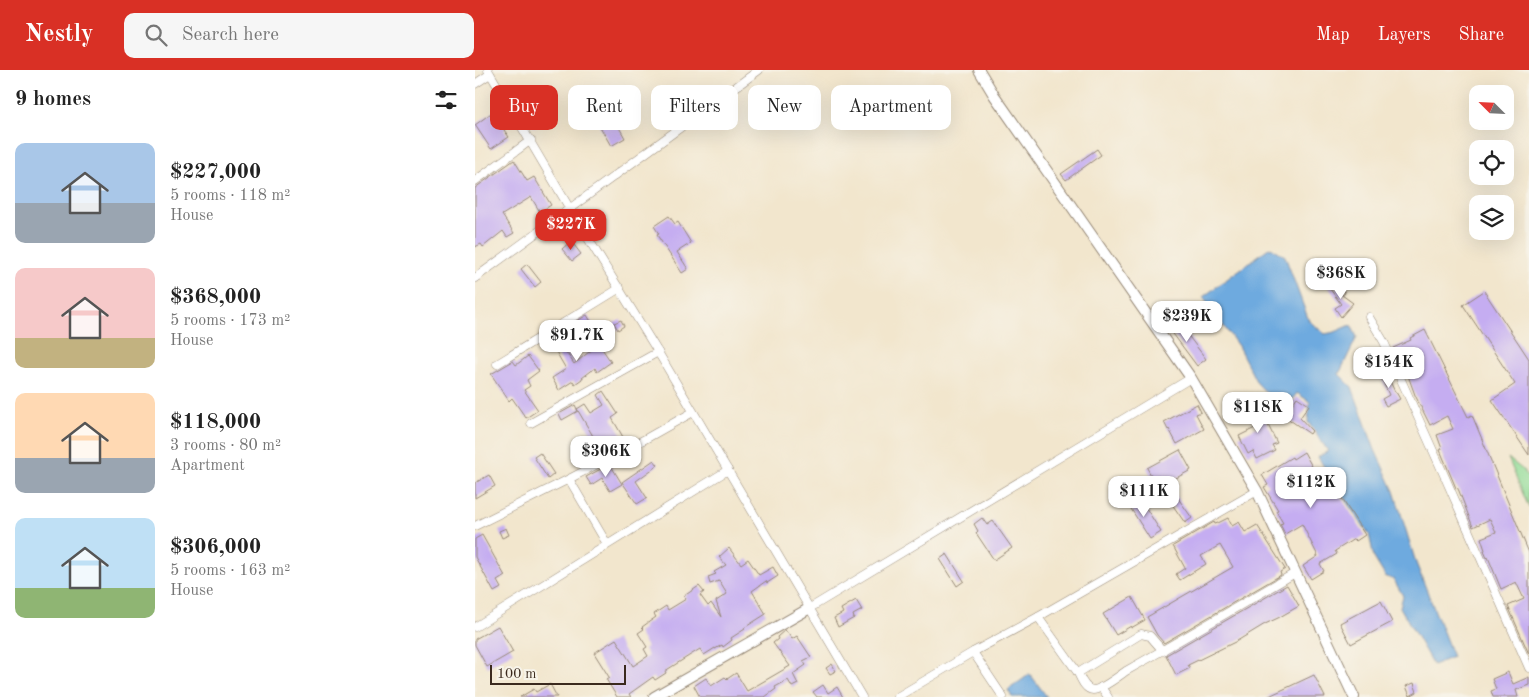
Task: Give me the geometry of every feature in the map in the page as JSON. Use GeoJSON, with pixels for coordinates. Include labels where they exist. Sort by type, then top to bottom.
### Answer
{"type":"FeatureCollection","features":[{"type":"Feature","properties":{"kind":"street"},"geometry":{"type":"LineString","coordinates":[[475,278],[759,70]]}},
{"type":"Feature","properties":{"kind":"street"},"geometry":{"type":"LineString","coordinates":[[979,70],[1005,112],[1191,378],[1257,492],[1354,697]]}},
{"type":"Feature","properties":{"kind":"street"},"geometry":{"type":"LineString","coordinates":[[475,84],[489,72],[531,140],[570,209],[620,288],[862,697]]}},
{"type":"Feature","properties":{"kind":"street"},"geometry":{"type":"LineString","coordinates":[[475,181],[531,140]]}},
{"type":"Feature","properties":{"kind":"street"},"geometry":{"type":"LineString","coordinates":[[497,364],[620,288]]}},
{"type":"Feature","properties":{"kind":"street"},"geometry":{"type":"LineString","coordinates":[[1369,317],[1383,342],[1436,457],[1529,668]]}},
{"type":"Feature","properties":{"kind":"street"},"geometry":{"type":"LineString","coordinates":[[531,423],[658,352]]}},
{"type":"Feature","properties":{"kind":"street"},"geometry":{"type":"LineString","coordinates":[[654,697],[809,608],[1191,378]]}},
{"type":"Feature","properties":{"kind":"street"},"geometry":{"type":"LineString","coordinates":[[475,526],[647,438],[693,412]]}},
{"type":"Feature","properties":{"kind":"street"},"geometry":{"type":"LineString","coordinates":[[475,627],[728,470]]}},
{"type":"Feature","properties":{"kind":"street"},"geometry":{"type":"LineString","coordinates":[[569,478],[607,544]]}},
{"type":"Feature","properties":{"kind":"street"},"geometry":{"type":"LineString","coordinates":[[897,697],[1257,492]]}},
{"type":"Feature","properties":{"kind":"street"},"geometry":{"type":"LineString","coordinates":[[1038,617],[1088,689],[1093,690],[1295,573]]}},
{"type":"Feature","properties":{"kind":"street"},"geometry":{"type":"LineString","coordinates":[[1078,674],[1141,634],[1150,636],[1163,651]]}},
{"type":"Feature","properties":{"kind":"street"},"geometry":{"type":"LineString","coordinates":[[973,652],[1003,697]]}},
{"type":"Feature","properties":{"kind":"street"},"geometry":{"type":"LineString","coordinates":[[1101,687],[1108,697]]}},
{"type":"Feature","properties":{"kind":"green space"},"geometry":{"type":"Polygon","coordinates":[[[1508,458],[1523,470],[1529,478],[1529,508],[1508,458]]]}},
{"type":"Feature","properties":{"kind":"water"},"geometry":{"type":"Polygon","coordinates":[[[1270,247],[1285,256],[1309,321],[1325,334],[1351,325],[1357,337],[1339,374],[1352,387],[1375,450],[1394,491],[1416,563],[1453,657],[1433,665],[1400,607],[1403,596],[1394,580],[1385,576],[1374,558],[1369,534],[1318,457],[1328,451],[1308,422],[1310,402],[1297,393],[1284,411],[1257,383],[1238,346],[1203,297],[1270,247]]]}},
{"type":"Feature","properties":{"kind":"water"},"geometry":{"type":"Polygon","coordinates":[[[1030,674],[1047,697],[1012,697],[1008,690],[1030,674]]]}},
{"type":"Feature","properties":{"kind":"building"},"geometry":{"type":"Polygon","coordinates":[[[490,114],[490,130],[504,130],[509,137],[491,149],[475,125],[490,114]]]}},
{"type":"Feature","properties":{"kind":"building"},"geometry":{"type":"Polygon","coordinates":[[[602,130],[620,130],[625,138],[611,146],[602,130]]]}},
{"type":"Feature","properties":{"kind":"building"},"geometry":{"type":"Polygon","coordinates":[[[1097,149],[1101,155],[1066,180],[1061,174],[1097,149]]]}},
{"type":"Feature","properties":{"kind":"building"},"geometry":{"type":"Polygon","coordinates":[[[514,160],[527,181],[534,177],[551,205],[540,212],[531,197],[502,215],[514,233],[507,237],[503,231],[483,247],[481,244],[475,247],[475,188],[514,160]]]}},
{"type":"Feature","properties":{"kind":"building"},"geometry":{"type":"Polygon","coordinates":[[[669,216],[675,224],[678,222],[691,243],[677,252],[688,269],[682,273],[657,235],[659,234],[654,226],[669,216]]]}},
{"type":"Feature","properties":{"kind":"building"},"geometry":{"type":"Polygon","coordinates":[[[571,241],[581,254],[572,261],[562,249],[571,241]]]}},
{"type":"Feature","properties":{"kind":"building"},"geometry":{"type":"Polygon","coordinates":[[[527,264],[541,282],[535,287],[521,269],[527,264]]]}},
{"type":"Feature","properties":{"kind":"building"},"geometry":{"type":"Polygon","coordinates":[[[1328,284],[1336,290],[1341,286],[1345,293],[1342,295],[1353,303],[1341,317],[1335,308],[1341,304],[1328,284]]]}},
{"type":"Feature","properties":{"kind":"building"},"geometry":{"type":"Polygon","coordinates":[[[1484,291],[1529,359],[1529,455],[1492,400],[1515,384],[1463,305],[1484,291]]]}},
{"type":"Feature","properties":{"kind":"building"},"geometry":{"type":"Polygon","coordinates":[[[587,315],[598,333],[588,339],[577,321],[587,315]]]}},
{"type":"Feature","properties":{"kind":"building"},"geometry":{"type":"Polygon","coordinates":[[[621,320],[624,326],[618,330],[614,323],[621,320]]]}},
{"type":"Feature","properties":{"kind":"building"},"geometry":{"type":"Polygon","coordinates":[[[1177,321],[1206,359],[1197,366],[1168,327],[1177,321]]]}},
{"type":"Feature","properties":{"kind":"building"},"geometry":{"type":"Polygon","coordinates":[[[564,329],[574,347],[566,352],[574,364],[599,344],[611,362],[597,372],[595,368],[575,384],[573,381],[559,390],[552,378],[566,369],[551,343],[560,337],[558,333],[564,329]]]}},
{"type":"Feature","properties":{"kind":"building"},"geometry":{"type":"Polygon","coordinates":[[[1425,330],[1468,417],[1472,415],[1529,553],[1529,654],[1508,606],[1524,599],[1516,582],[1501,589],[1484,551],[1481,538],[1496,532],[1490,519],[1473,527],[1440,450],[1442,449],[1437,435],[1453,429],[1447,416],[1430,425],[1415,395],[1406,370],[1403,371],[1393,348],[1411,340],[1410,338],[1425,330]]]}},
{"type":"Feature","properties":{"kind":"building"},"geometry":{"type":"Polygon","coordinates":[[[528,356],[539,371],[527,380],[530,386],[524,390],[538,410],[526,418],[512,398],[509,401],[491,374],[513,361],[516,365],[528,356]]]}},
{"type":"Feature","properties":{"kind":"building"},"geometry":{"type":"Polygon","coordinates":[[[1391,370],[1393,376],[1389,379],[1400,399],[1386,406],[1382,399],[1389,395],[1380,375],[1391,370]]]}},
{"type":"Feature","properties":{"kind":"building"},"geometry":{"type":"Polygon","coordinates":[[[603,391],[618,414],[612,418],[623,437],[616,442],[617,445],[603,453],[577,409],[585,404],[591,413],[604,405],[598,395],[603,391]]]}},
{"type":"Feature","properties":{"kind":"building"},"geometry":{"type":"Polygon","coordinates":[[[1297,397],[1309,405],[1300,418],[1312,431],[1310,434],[1284,416],[1297,397]]]}},
{"type":"Feature","properties":{"kind":"building"},"geometry":{"type":"Polygon","coordinates":[[[1250,400],[1266,421],[1277,443],[1272,445],[1275,450],[1257,459],[1253,451],[1248,454],[1239,436],[1259,426],[1242,407],[1250,400]]]}},
{"type":"Feature","properties":{"kind":"building"},"geometry":{"type":"Polygon","coordinates":[[[1197,404],[1201,412],[1196,414],[1204,429],[1177,444],[1164,422],[1197,404]]]}},
{"type":"Feature","properties":{"kind":"building"},"geometry":{"type":"Polygon","coordinates":[[[575,405],[578,411],[562,420],[559,414],[575,405]]]}},
{"type":"Feature","properties":{"kind":"building"},"geometry":{"type":"Polygon","coordinates":[[[1180,450],[1191,470],[1163,485],[1158,476],[1153,479],[1147,468],[1180,450]]]}},
{"type":"Feature","properties":{"kind":"building"},"geometry":{"type":"Polygon","coordinates":[[[1304,452],[1316,474],[1322,471],[1334,492],[1337,491],[1365,535],[1356,541],[1354,539],[1335,551],[1337,554],[1320,564],[1324,571],[1311,579],[1303,566],[1318,556],[1302,524],[1285,534],[1280,524],[1283,523],[1276,511],[1278,510],[1264,487],[1268,485],[1262,475],[1304,452]]]}},
{"type":"Feature","properties":{"kind":"building"},"geometry":{"type":"Polygon","coordinates":[[[540,453],[554,474],[548,479],[534,457],[540,453]]]}},
{"type":"Feature","properties":{"kind":"building"},"geometry":{"type":"Polygon","coordinates":[[[654,460],[658,465],[636,481],[647,498],[637,504],[622,482],[654,460]]]}},
{"type":"Feature","properties":{"kind":"building"},"geometry":{"type":"Polygon","coordinates":[[[610,464],[622,484],[610,491],[602,478],[591,485],[586,477],[610,464]]]}},
{"type":"Feature","properties":{"kind":"building"},"geometry":{"type":"Polygon","coordinates":[[[489,475],[495,486],[475,498],[475,483],[489,475]]]}},
{"type":"Feature","properties":{"kind":"building"},"geometry":{"type":"Polygon","coordinates":[[[1170,487],[1192,518],[1185,523],[1163,491],[1170,487]]]}},
{"type":"Feature","properties":{"kind":"building"},"geometry":{"type":"Polygon","coordinates":[[[1133,496],[1142,510],[1146,508],[1161,532],[1150,539],[1126,501],[1133,496]]]}},
{"type":"Feature","properties":{"kind":"building"},"geometry":{"type":"Polygon","coordinates":[[[982,518],[987,525],[993,521],[1012,548],[994,560],[976,533],[978,531],[974,524],[982,518]]]}},
{"type":"Feature","properties":{"kind":"building"},"geometry":{"type":"Polygon","coordinates":[[[1228,518],[1232,526],[1239,522],[1245,532],[1257,525],[1285,569],[1280,572],[1281,575],[1164,643],[1147,617],[1233,567],[1220,545],[1201,556],[1206,564],[1180,580],[1176,574],[1185,568],[1173,546],[1214,522],[1215,524],[1228,518]]]}},
{"type":"Feature","properties":{"kind":"building"},"geometry":{"type":"Polygon","coordinates":[[[506,528],[509,535],[502,538],[499,531],[506,528]]]}},
{"type":"Feature","properties":{"kind":"building"},"geometry":{"type":"Polygon","coordinates":[[[482,535],[505,576],[497,581],[501,588],[494,592],[475,557],[475,539],[482,535]]]}},
{"type":"Feature","properties":{"kind":"building"},"geometry":{"type":"Polygon","coordinates":[[[729,548],[741,564],[748,559],[759,575],[773,567],[778,576],[767,583],[766,581],[752,591],[766,614],[744,628],[723,647],[722,645],[704,655],[700,649],[665,671],[666,673],[655,680],[653,677],[629,694],[631,697],[617,697],[606,679],[609,677],[594,653],[616,639],[633,666],[648,656],[644,649],[647,647],[638,633],[644,629],[642,627],[656,617],[654,614],[666,606],[668,610],[686,599],[684,596],[699,586],[704,592],[700,595],[708,606],[711,603],[721,617],[716,601],[727,594],[719,581],[710,584],[708,577],[716,574],[714,572],[726,565],[719,557],[729,548]]]}},
{"type":"Feature","properties":{"kind":"building"},"geometry":{"type":"Polygon","coordinates":[[[947,554],[964,581],[957,586],[940,559],[947,554]]]}},
{"type":"Feature","properties":{"kind":"building"},"geometry":{"type":"Polygon","coordinates":[[[1287,585],[1299,606],[1237,641],[1188,665],[1190,668],[1176,675],[1166,655],[1287,585]]]}},
{"type":"Feature","properties":{"kind":"building"},"geometry":{"type":"Polygon","coordinates":[[[1132,597],[1145,620],[1116,635],[1103,614],[1132,597]]]}},
{"type":"Feature","properties":{"kind":"building"},"geometry":{"type":"Polygon","coordinates":[[[856,600],[862,610],[853,615],[854,618],[838,627],[834,618],[843,613],[841,609],[856,600]]]}},
{"type":"Feature","properties":{"kind":"building"},"geometry":{"type":"Polygon","coordinates":[[[1381,601],[1392,622],[1351,644],[1340,623],[1381,601]]]}},
{"type":"Feature","properties":{"kind":"building"},"geometry":{"type":"Polygon","coordinates":[[[498,626],[513,652],[487,667],[475,645],[475,639],[498,626]]]}},
{"type":"Feature","properties":{"kind":"building"},"geometry":{"type":"Polygon","coordinates":[[[785,630],[792,639],[797,636],[811,657],[803,661],[806,665],[793,674],[798,684],[792,687],[788,680],[775,687],[776,689],[765,697],[700,697],[694,686],[706,678],[711,686],[725,677],[727,679],[736,673],[747,691],[790,666],[773,643],[785,630]]]}},
{"type":"Feature","properties":{"kind":"building"},"geometry":{"type":"Polygon","coordinates":[[[832,664],[836,671],[830,674],[826,668],[832,664]]]}},
{"type":"Feature","properties":{"kind":"building"},"geometry":{"type":"Polygon","coordinates":[[[1508,672],[1513,684],[1529,677],[1529,685],[1516,690],[1518,697],[1493,697],[1491,691],[1496,689],[1492,679],[1508,672]]]}},
{"type":"Feature","properties":{"kind":"building"},"geometry":{"type":"Polygon","coordinates":[[[1314,675],[1325,697],[1267,697],[1314,675]]]}},
{"type":"Feature","properties":{"kind":"building"},"geometry":{"type":"Polygon","coordinates":[[[1414,683],[1417,692],[1410,696],[1406,686],[1414,683]]]}},
{"type":"Feature","properties":{"kind":"building"},"geometry":{"type":"Polygon","coordinates":[[[550,684],[557,697],[520,697],[534,689],[536,692],[550,684]]]}},
{"type":"Feature","properties":{"kind":"building"},"geometry":{"type":"Polygon","coordinates":[[[823,685],[828,693],[837,687],[843,697],[817,697],[813,692],[823,685]]]}}]}
